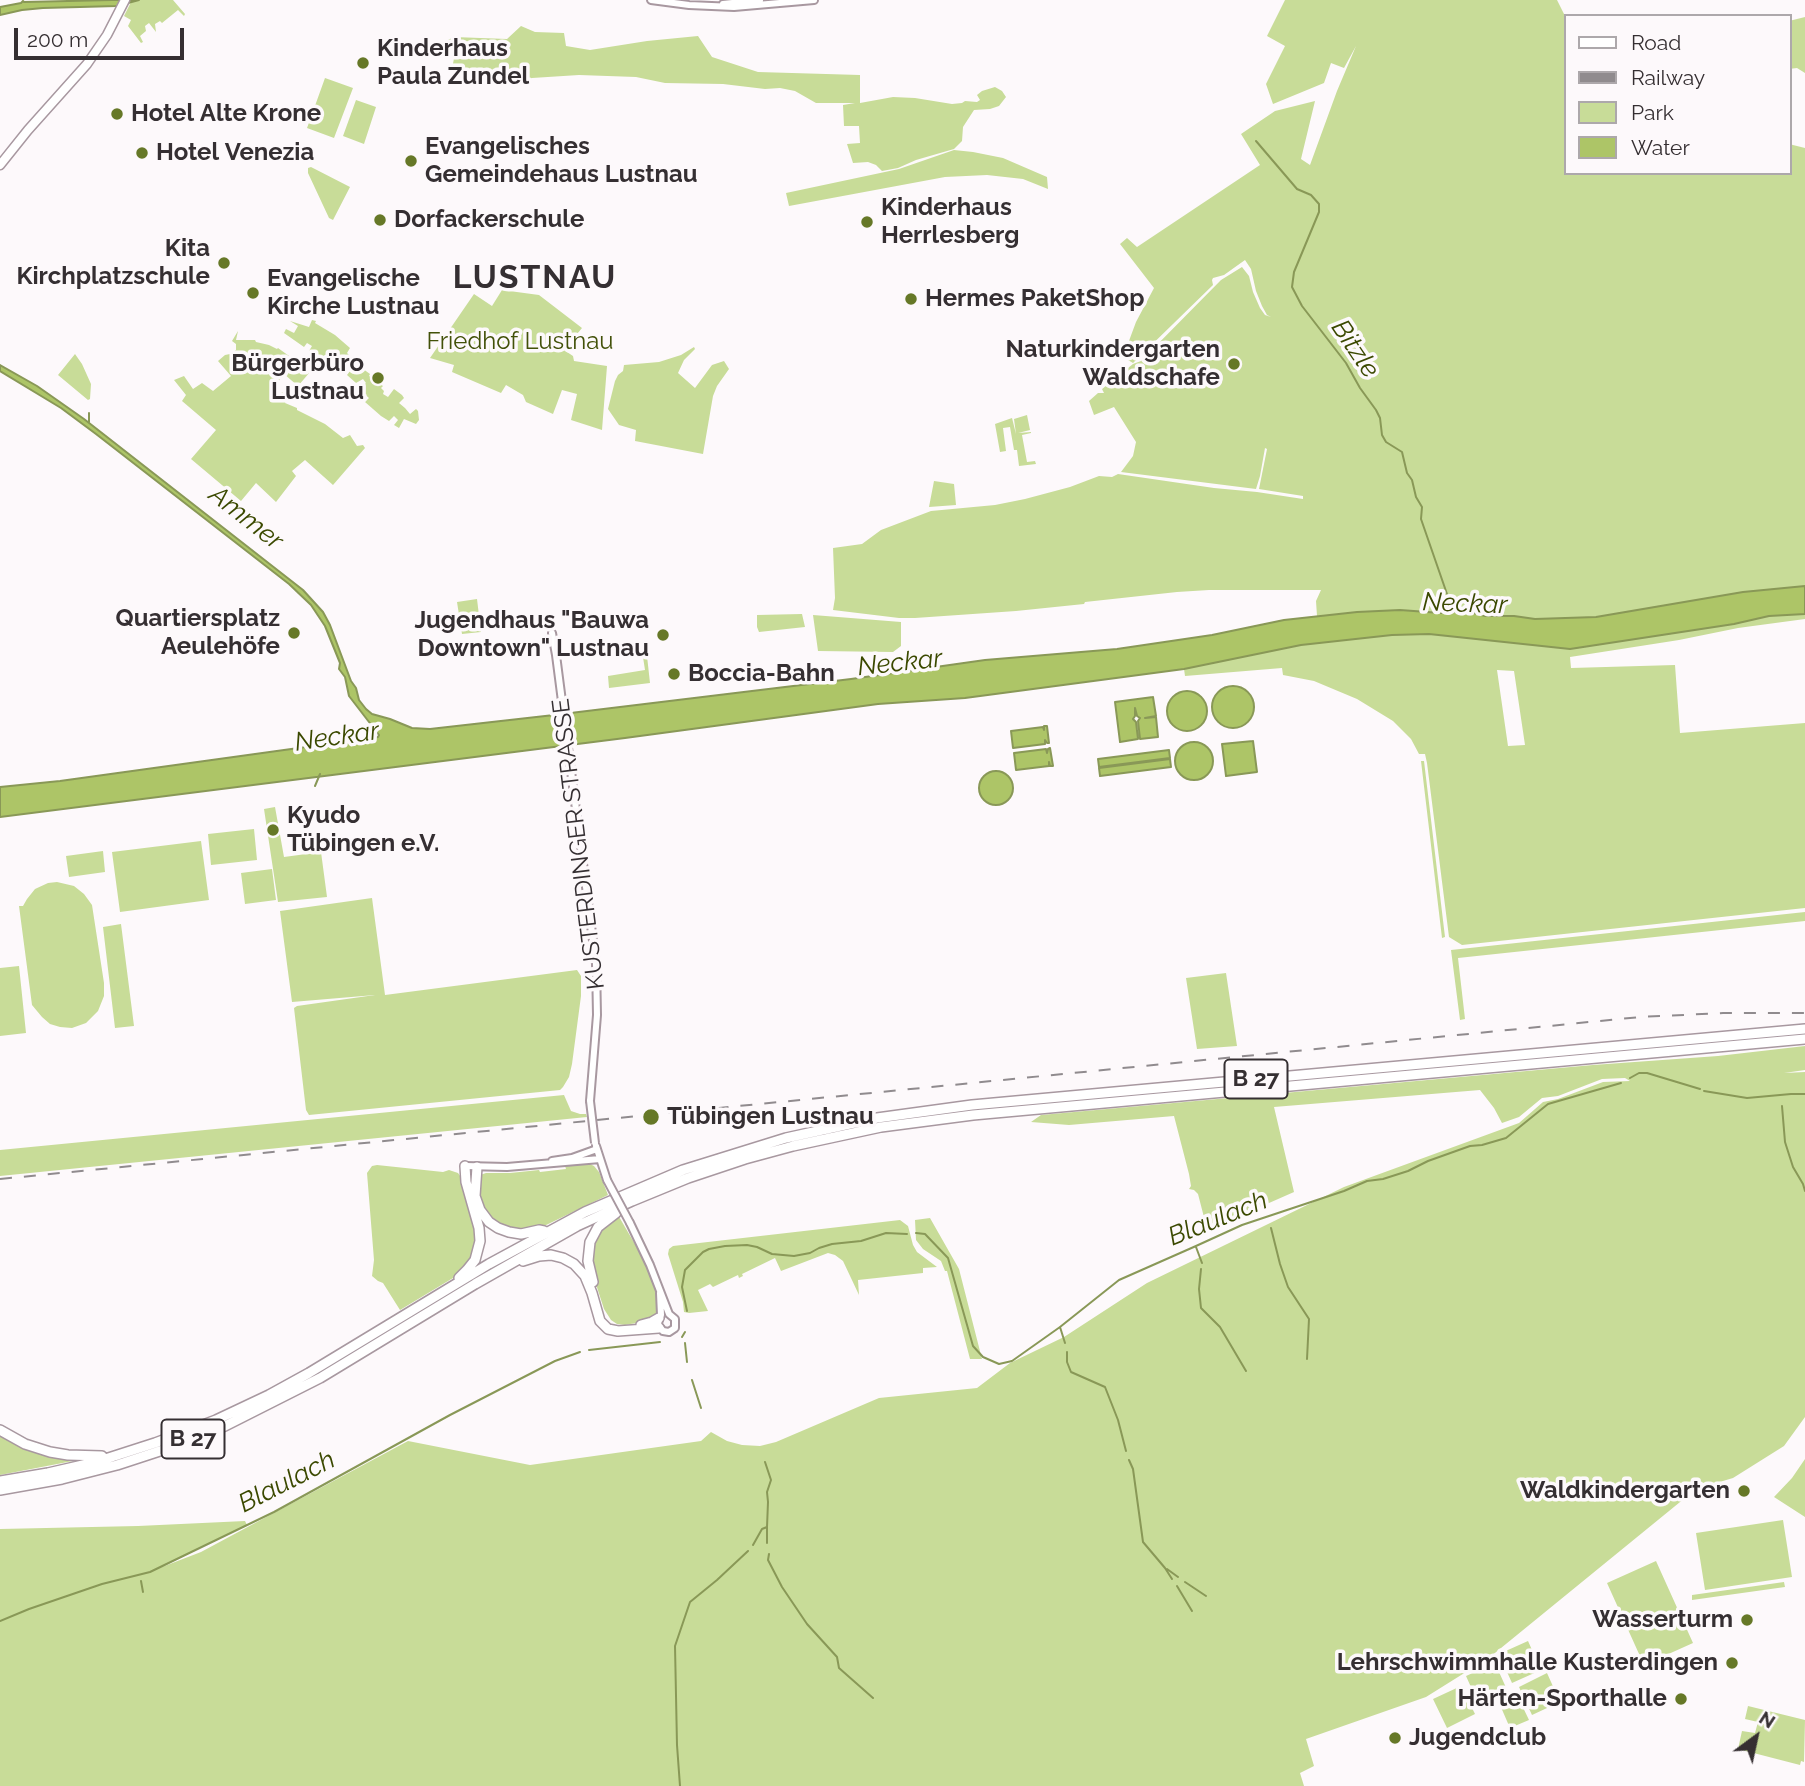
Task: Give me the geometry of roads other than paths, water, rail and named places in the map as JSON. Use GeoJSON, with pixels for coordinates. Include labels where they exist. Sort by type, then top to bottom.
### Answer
{"type":"FeatureCollection","features":[{"type":"Feature","properties":{"kind":"highway","name":"B 27"},"geometry":{"type":"LineString","coordinates":[[0,1481],[48,1473],[114,1456],[192,1430],[260,1399],[343,1354],[546,1232],[619,1196],[698,1164],[803,1133],[907,1113],[1016,1101],[1805,1029]]}},
{"type":"Feature","properties":{"kind":"highway","name":"B 27"},"geometry":{"type":"LineString","coordinates":[[0,1490],[54,1481],[117,1465],[225,1426],[320,1378],[565,1233],[632,1201],[705,1172],[778,1150],[851,1132],[927,1120],[1805,1039]]}},
{"type":"Feature","properties":{"kind":"highway"},"geometry":{"type":"LineString","coordinates":[[455,1285],[475,1259],[480,1241],[465,1166]]}},
{"type":"Feature","properties":{"kind":"highway"},"geometry":{"type":"LineString","coordinates":[[477,1167],[475,1196],[480,1210],[489,1222],[509,1233],[521,1234],[539,1230],[546,1232]]}},
{"type":"Feature","properties":{"kind":"highway"},"geometry":{"type":"LineString","coordinates":[[632,1201],[606,1219],[596,1231],[589,1250],[590,1273],[601,1308],[612,1325],[626,1327],[662,1319]]}},
{"type":"Feature","properties":{"kind":"highway"},"geometry":{"type":"LineString","coordinates":[[490,1275],[503,1272],[531,1258],[545,1255],[563,1258],[574,1264],[585,1276],[603,1326],[618,1331],[662,1319]]}},
{"type":"Feature","properties":{"kind":"highway"},"geometry":{"type":"LineString","coordinates":[[0,1430],[25,1444],[50,1452],[114,1456]]}},
{"type":"Feature","properties":{"kind":"main road"},"geometry":{"type":"LineString","coordinates":[[1,161],[96,52],[125,0]]}},
{"type":"Feature","properties":{"kind":"street"},"geometry":{"type":"LineString","coordinates":[[652,0],[734,7],[814,0]]}},
{"type":"Feature","properties":{"kind":"street"},"geometry":{"type":"LineString","coordinates":[[689,5],[760,0]]}},
{"type":"Feature","properties":{"kind":"street","name":"KUSTERDINGER STRASSE"},"geometry":{"type":"LineString","coordinates":[[552,633],[596,973],[597,1015],[590,1101],[596,1146],[607,1180],[650,1265],[660,1293],[662,1319]]}},
{"type":"Feature","properties":{"kind":"street"},"geometry":{"type":"LineString","coordinates":[[533,1166],[572,1158],[596,1146]]}},
{"type":"Feature","properties":{"kind":"street"},"geometry":{"type":"LineString","coordinates":[[465,1166],[533,1166],[600,1159]]}},
{"type":"Feature","properties":{"kind":"water"},"geometry":{"type":"Polygon","coordinates":[[[139,0],[117,6],[43,8],[0,15],[0,7],[23,1],[139,0]]]}},
{"type":"Feature","properties":{"kind":"water"},"geometry":{"type":"Polygon","coordinates":[[[0,365],[37,386],[84,419],[303,590],[323,612],[330,625],[359,700],[366,709],[372,714],[412,728],[430,729],[554,715],[985,660],[1117,649],[1212,635],[1284,620],[1357,612],[1466,611],[1485,616],[1535,619],[1596,617],[1743,592],[1805,586],[1805,614],[1769,616],[1734,624],[1570,649],[1429,634],[1392,635],[1301,645],[1184,669],[965,698],[878,704],[0,817],[0,787],[60,781],[379,735],[349,696],[345,677],[339,669],[340,663],[325,626],[311,605],[289,584],[96,434],[61,408],[0,371],[0,365]]]}},
{"type":"Feature","properties":{"kind":"water"},"geometry":{"type":"Polygon","coordinates":[[[1233,686],[1248,692],[1254,707],[1248,722],[1233,728],[1218,722],[1212,707],[1218,692],[1233,686]]]}},
{"type":"Feature","properties":{"kind":"water"},"geometry":{"type":"Polygon","coordinates":[[[1187,691],[1195,692],[1201,697],[1206,703],[1206,719],[1201,725],[1195,730],[1187,731],[1179,730],[1173,725],[1168,719],[1167,711],[1168,703],[1173,697],[1179,692],[1187,691]]]}},
{"type":"Feature","properties":{"kind":"water"},"geometry":{"type":"Polygon","coordinates":[[[1153,697],[1156,716],[1145,718],[1156,717],[1158,737],[1140,739],[1140,718],[1135,708],[1133,719],[1136,722],[1138,739],[1120,742],[1115,702],[1153,697]]]}},
{"type":"Feature","properties":{"kind":"water"},"geometry":{"type":"Polygon","coordinates":[[[1044,726],[1047,726],[1049,743],[1045,740],[1045,744],[1013,748],[1011,731],[1043,727],[1044,730],[1044,726]]]}},
{"type":"Feature","properties":{"kind":"water"},"geometry":{"type":"Polygon","coordinates":[[[1253,741],[1257,772],[1226,776],[1222,744],[1253,741]]]}},
{"type":"Feature","properties":{"kind":"water"},"geometry":{"type":"Polygon","coordinates":[[[1194,742],[1207,748],[1213,761],[1207,774],[1194,780],[1181,774],[1175,761],[1181,748],[1194,742]]]}},
{"type":"Feature","properties":{"kind":"water"},"geometry":{"type":"Polygon","coordinates":[[[1050,748],[1053,766],[1050,766],[1049,762],[1049,766],[1016,770],[1014,753],[1046,749],[1047,753],[1050,748]]]}},
{"type":"Feature","properties":{"kind":"water"},"geometry":{"type":"Polygon","coordinates":[[[1169,750],[1170,758],[1099,767],[1098,759],[1169,750]]]}},
{"type":"Feature","properties":{"kind":"water"},"geometry":{"type":"Polygon","coordinates":[[[1170,759],[1171,767],[1100,776],[1099,768],[1170,759]]]}},
{"type":"Feature","properties":{"kind":"water"},"geometry":{"type":"Polygon","coordinates":[[[996,771],[1008,776],[1013,788],[1008,800],[996,805],[984,800],[979,788],[984,776],[996,771]]]}},
{"type":"Feature","properties":{"kind":"waterway","name":"Bitzle"},"geometry":{"type":"LineString","coordinates":[[1256,141],[1297,189],[1311,195],[1319,204],[1319,212],[1294,272],[1292,287],[1302,306],[1346,363],[1376,410],[1386,442],[1402,452],[1407,473],[1422,507],[1421,519],[1447,594]]}},
{"type":"Feature","properties":{"kind":"waterway"},"geometry":{"type":"LineString","coordinates":[[89,413],[89,422]]}},
{"type":"Feature","properties":{"kind":"waterway","name":"Bitzle"},"geometry":{"type":"LineString","coordinates":[[1449,602],[1451,612]]}},
{"type":"Feature","properties":{"kind":"waterway"},"geometry":{"type":"LineString","coordinates":[[315,786],[320,774]]}},
{"type":"Feature","properties":{"kind":"waterway","name":"Blaulach"},"geometry":{"type":"LineString","coordinates":[[1630,1078],[1639,1073],[1647,1073],[1700,1089]]}},
{"type":"Feature","properties":{"kind":"waterway","name":"Blaulach"},"geometry":{"type":"LineString","coordinates":[[916,1233],[925,1234],[948,1258],[973,1346],[983,1357],[999,1364],[1012,1361],[1119,1280],[1242,1225],[1367,1181],[1408,1171],[1470,1146],[1506,1138],[1548,1104],[1621,1083]]}},
{"type":"Feature","properties":{"kind":"waterway","name":"Blaulach"},"geometry":{"type":"LineString","coordinates":[[1704,1091],[1747,1098],[1805,1094]]}},
{"type":"Feature","properties":{"kind":"waterway"},"geometry":{"type":"LineString","coordinates":[[1782,1106],[1785,1142],[1805,1191]]}},
{"type":"Feature","properties":{"kind":"waterway"},"geometry":{"type":"LineString","coordinates":[[1271,1228],[1288,1287],[1309,1319],[1307,1359]]}},
{"type":"Feature","properties":{"kind":"waterway","name":"Blaulach"},"geometry":{"type":"LineString","coordinates":[[687,1311],[682,1287],[685,1270],[709,1249],[747,1245],[772,1254],[794,1256],[832,1244],[861,1241],[886,1233],[907,1234]]}},
{"type":"Feature","properties":{"kind":"waterway"},"geometry":{"type":"LineString","coordinates":[[1196,1247],[1202,1263]]}},
{"type":"Feature","properties":{"kind":"waterway"},"geometry":{"type":"LineString","coordinates":[[1201,1269],[1201,1308],[1220,1327],[1246,1371]]}},
{"type":"Feature","properties":{"kind":"waterway"},"geometry":{"type":"LineString","coordinates":[[1060,1327],[1065,1343]]}},
{"type":"Feature","properties":{"kind":"waterway","name":"Blaulach"},"geometry":{"type":"LineString","coordinates":[[682,1337],[685,1332]]}},
{"type":"Feature","properties":{"kind":"waterway","name":"Blaulach"},"geometry":{"type":"LineString","coordinates":[[589,1350],[660,1342]]}},
{"type":"Feature","properties":{"kind":"waterway"},"geometry":{"type":"LineString","coordinates":[[685,1343],[687,1362]]}},
{"type":"Feature","properties":{"kind":"waterway","name":"Blaulach"},"geometry":{"type":"LineString","coordinates":[[0,1621],[102,1584],[150,1572],[274,1512],[450,1415],[555,1361],[580,1352]]}},
{"type":"Feature","properties":{"kind":"waterway"},"geometry":{"type":"LineString","coordinates":[[1067,1352],[1071,1372],[1105,1387],[1126,1451]]}},
{"type":"Feature","properties":{"kind":"waterway"},"geometry":{"type":"LineString","coordinates":[[692,1380],[701,1408]]}},
{"type":"Feature","properties":{"kind":"waterway"},"geometry":{"type":"LineString","coordinates":[[1129,1460],[1133,1469],[1143,1542],[1172,1579]]}},
{"type":"Feature","properties":{"kind":"waterway"},"geometry":{"type":"LineString","coordinates":[[753,1545],[762,1529],[767,1527],[767,1492],[771,1480],[765,1462]]}},
{"type":"Feature","properties":{"kind":"waterway"},"geometry":{"type":"LineString","coordinates":[[767,1527],[767,1543]]}},
{"type":"Feature","properties":{"kind":"waterway"},"geometry":{"type":"LineString","coordinates":[[680,1786],[675,1646],[690,1602],[748,1551]]}},
{"type":"Feature","properties":{"kind":"waterway"},"geometry":{"type":"LineString","coordinates":[[769,1554],[768,1560],[782,1587],[807,1624],[837,1657],[839,1668],[873,1698]]}},
{"type":"Feature","properties":{"kind":"waterway"},"geometry":{"type":"LineString","coordinates":[[1167,1569],[1178,1577]]}},
{"type":"Feature","properties":{"kind":"waterway"},"geometry":{"type":"LineString","coordinates":[[141,1581],[143,1592]]}},
{"type":"Feature","properties":{"kind":"waterway"},"geometry":{"type":"LineString","coordinates":[[1185,1582],[1206,1596]]}},
{"type":"Feature","properties":{"kind":"waterway"},"geometry":{"type":"LineString","coordinates":[[1177,1586],[1192,1611]]}},
{"type":"Feature","properties":{"kind":"railway"},"geometry":{"type":"LineString","coordinates":[[0,1179],[1640,1017],[1805,1013]]}},
{"type":"Feature","properties":{"kind":"place","name":"Kinderhaus Paula Zundel"},"geometry":{"type":"Point","coordinates":[363,63]}},
{"type":"Feature","properties":{"kind":"place","name":"Hotel Alte Krone"},"geometry":{"type":"Point","coordinates":[117,114]}},
{"type":"Feature","properties":{"kind":"place","name":"Hotel Venezia"},"geometry":{"type":"Point","coordinates":[142,153]}},
{"type":"Feature","properties":{"kind":"place","name":"Evangelisches Gemeindehaus Lustnau"},"geometry":{"type":"Point","coordinates":[411,161]}},
{"type":"Feature","properties":{"kind":"place","name":"Dorfackerschule"},"geometry":{"type":"Point","coordinates":[380,220]}},
{"type":"Feature","properties":{"kind":"place","name":"Kinderhaus Herrlesberg"},"geometry":{"type":"Point","coordinates":[867,222]}},
{"type":"Feature","properties":{"kind":"place","name":"Kita Kirchplatzschule"},"geometry":{"type":"Point","coordinates":[224,263]}},
{"type":"Feature","properties":{"kind":"place","name":"Evangelische Kirche Lustnau"},"geometry":{"type":"Point","coordinates":[253,293]}},
{"type":"Feature","properties":{"kind":"place","name":"Hermes PaketShop"},"geometry":{"type":"Point","coordinates":[911,299]}},
{"type":"Feature","properties":{"kind":"place","name":"Naturkindergarten Waldschafe"},"geometry":{"type":"Point","coordinates":[1234,364]}},
{"type":"Feature","properties":{"kind":"place","name":"Bürgerbüro Lustnau"},"geometry":{"type":"Point","coordinates":[378,378]}},
{"type":"Feature","properties":{"kind":"place","name":"Quartiersplatz Aeulehöfe"},"geometry":{"type":"Point","coordinates":[294,633]}},
{"type":"Feature","properties":{"kind":"place","name":"Jugendhaus \"Bauwa Downtown\" Lustnau"},"geometry":{"type":"Point","coordinates":[663,635]}},
{"type":"Feature","properties":{"kind":"place","name":"Boccia-Bahn"},"geometry":{"type":"Point","coordinates":[674,674]}},
{"type":"Feature","properties":{"kind":"place","name":"Kyudo Tübingen e.V."},"geometry":{"type":"Point","coordinates":[273,830]}},
{"type":"Feature","properties":{"kind":"place","name":"Tübingen Lustnau"},"geometry":{"type":"Point","coordinates":[651,1117]}},
{"type":"Feature","properties":{"kind":"place","name":"Waldkindergarten"},"geometry":{"type":"Point","coordinates":[1744,1491]}},
{"type":"Feature","properties":{"kind":"place","name":"Wasserturm"},"geometry":{"type":"Point","coordinates":[1747,1620]}},
{"type":"Feature","properties":{"kind":"place","name":"Lehrschwimmhalle Kusterdingen"},"geometry":{"type":"Point","coordinates":[1732,1663]}},
{"type":"Feature","properties":{"kind":"place","name":"Härten-Sporthalle"},"geometry":{"type":"Point","coordinates":[1681,1699]}},
{"type":"Feature","properties":{"kind":"place","name":"Jugendclub"},"geometry":{"type":"Point","coordinates":[1395,1738]}},
{"type":"Feature","properties":{"kind":"district","name":"LUSTNAU"},"geometry":{"type":"Point","coordinates":[535,278]}},
{"type":"Feature","properties":{"kind":"park label","name":"Friedhof Lustnau"},"geometry":{"type":"Point","coordinates":[520,342]}},
{"type":"Feature","properties":{"kind":"water label","name":"Ammer"},"geometry":{"type":"Point","coordinates":[246,518]}},
{"type":"Feature","properties":{"kind":"water label","name":"Neckar"},"geometry":{"type":"Point","coordinates":[1465,604]}},
{"type":"Feature","properties":{"kind":"water label","name":"Neckar"},"geometry":{"type":"Point","coordinates":[900,663]}},
{"type":"Feature","properties":{"kind":"water label","name":"Neckar"},"geometry":{"type":"Point","coordinates":[337,737]}}]}
